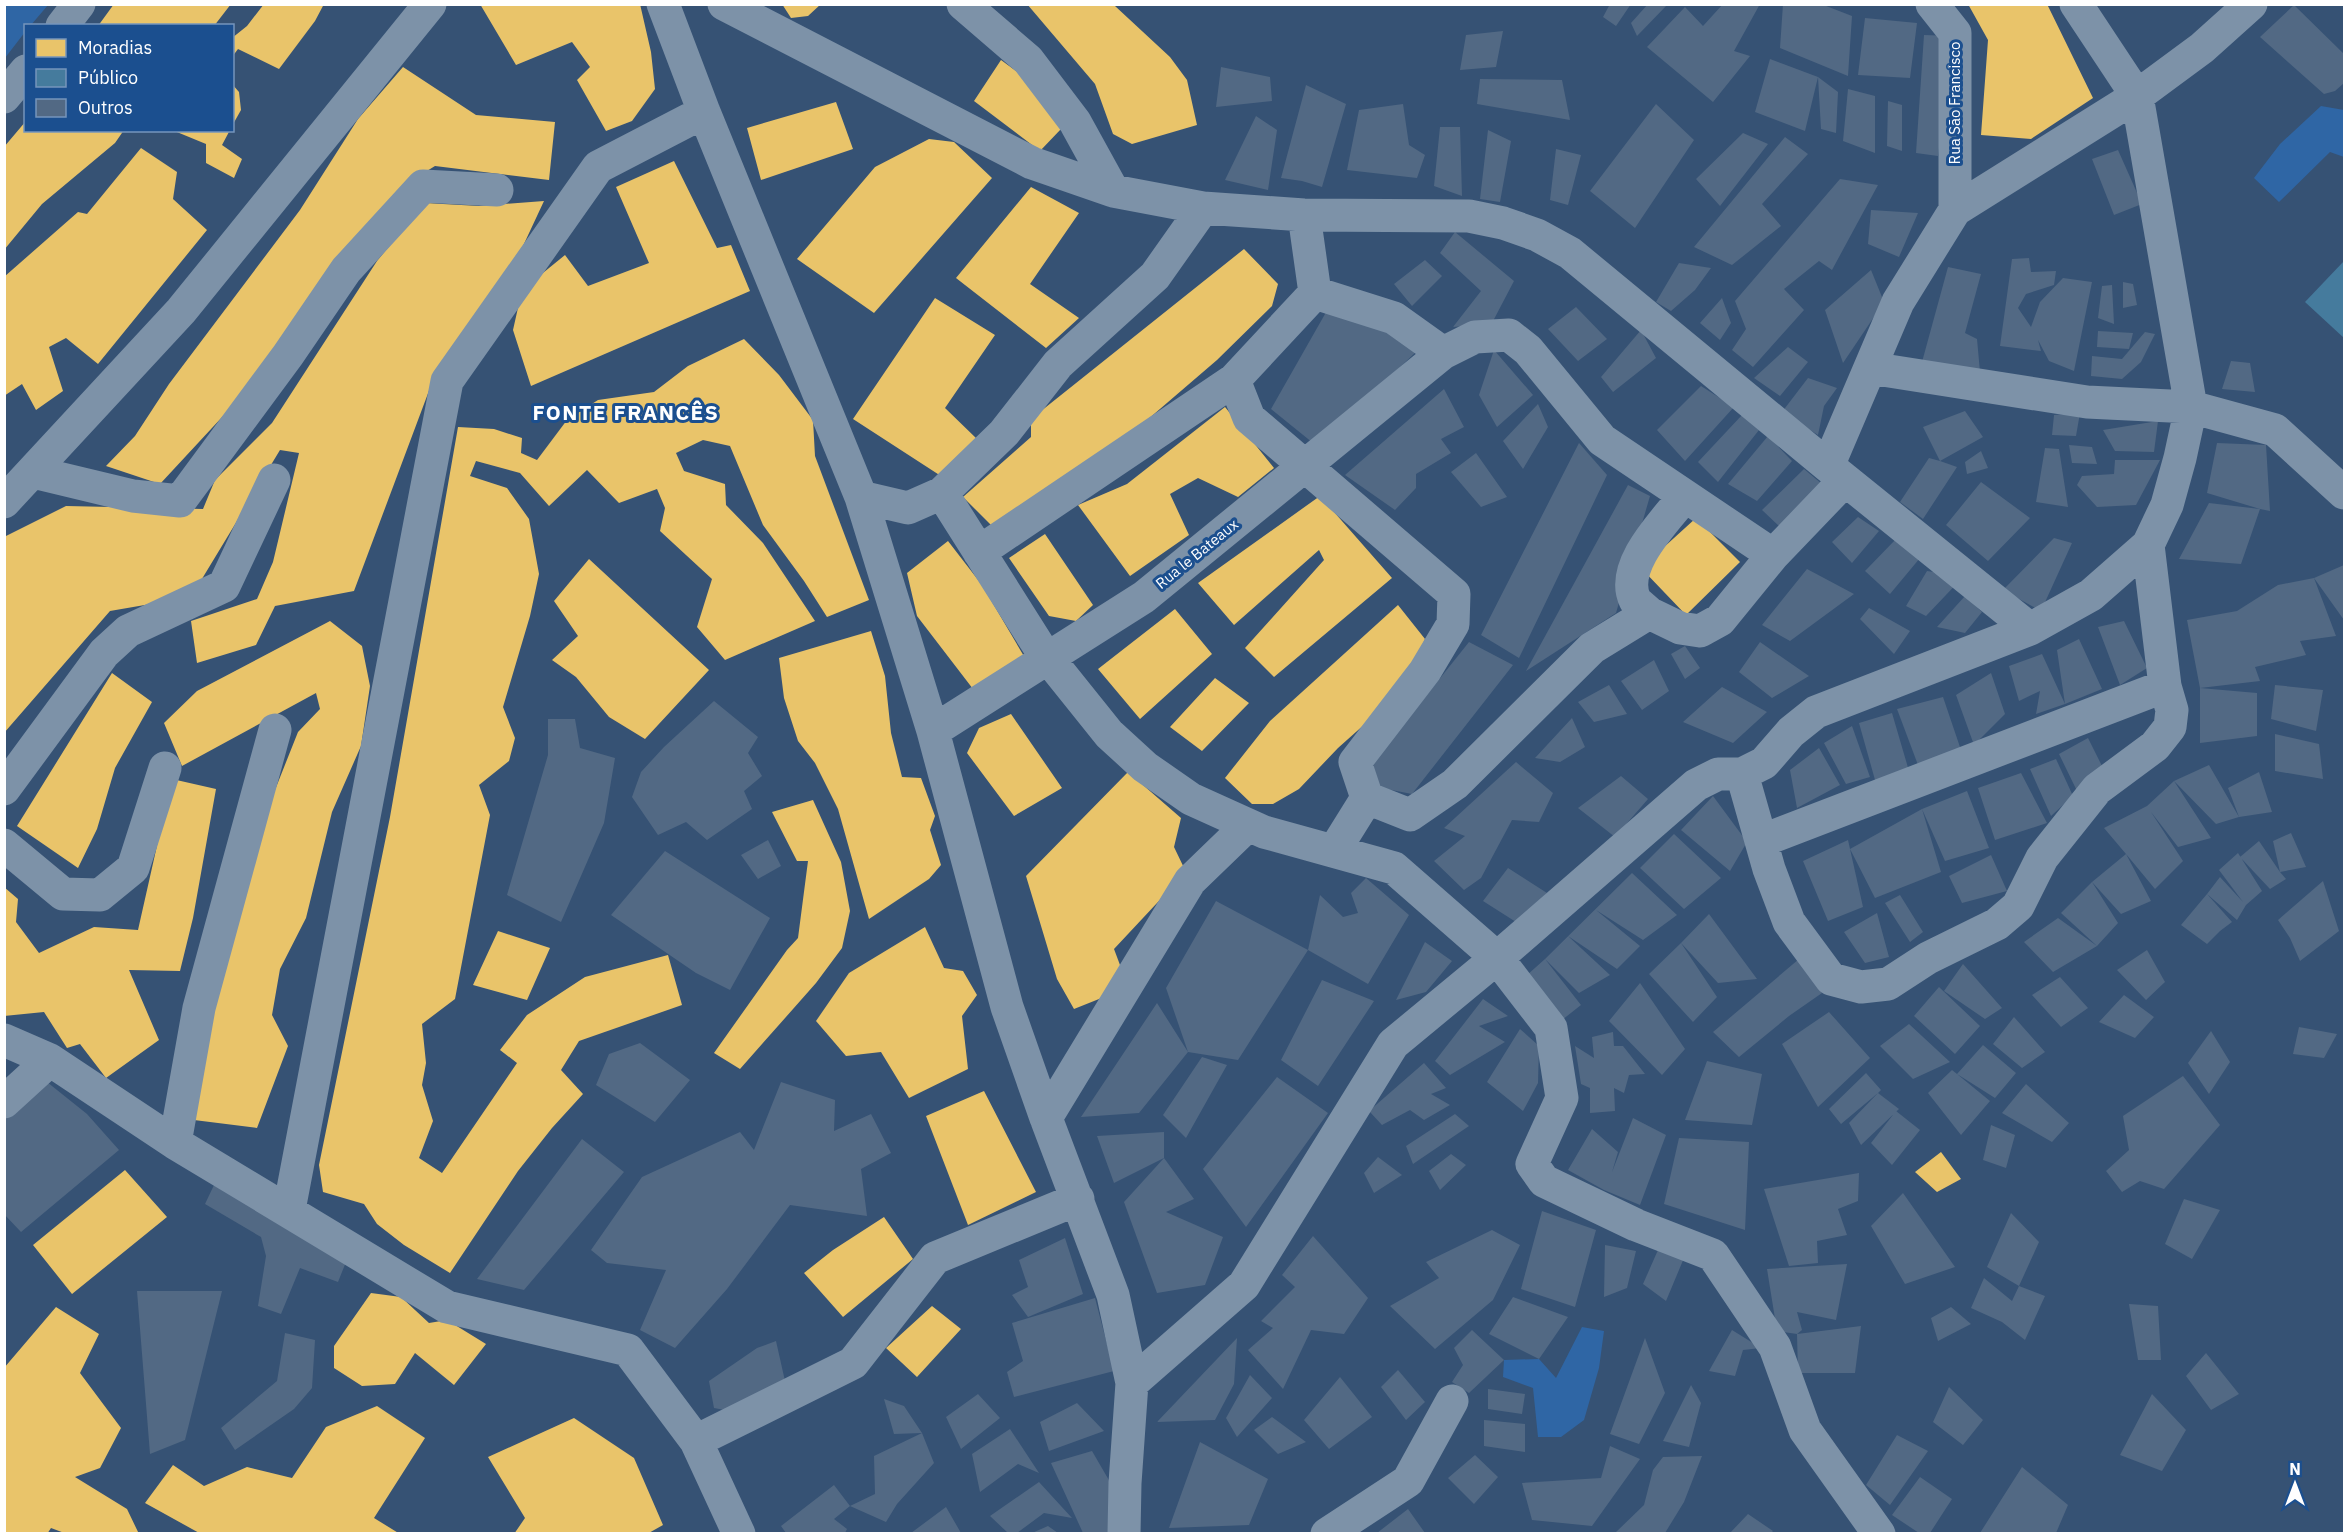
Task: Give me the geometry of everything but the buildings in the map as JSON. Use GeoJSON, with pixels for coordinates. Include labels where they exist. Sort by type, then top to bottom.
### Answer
{"type":"FeatureCollection","features":[{"type":"Feature","properties":{"kind":"street"},"geometry":{"type":"LineString","coordinates":[[64,24],[79,4]]}},
{"type":"Feature","properties":{"kind":"street"},"geometry":{"type":"LineString","coordinates":[[4,502],[181,311],[430,4]]}},
{"type":"Feature","properties":{"kind":"street"},"geometry":{"type":"LineString","coordinates":[[663,4],[704,112],[861,497],[933,731],[1007,1006],[1046,1118],[1113,1295],[1132,1383],[1124,1533]]}},
{"type":"Feature","properties":{"kind":"street"},"geometry":{"type":"LineString","coordinates":[[724,4],[1032,163],[1113,191],[1203,208],[1304,215],[1469,216],[1503,223],[1537,235],[1570,253],[1836,473],[2030,629]]}},
{"type":"Feature","properties":{"kind":"street"},"geometry":{"type":"LineString","coordinates":[[963,4],[1028,60],[1075,122],[1113,191]]}},
{"type":"Feature","properties":{"kind":"street","name":"Rua São Francisco"},"geometry":{"type":"LineString","coordinates":[[1932,4],[1955,33],[1955,210]]}},
{"type":"Feature","properties":{"kind":"street"},"geometry":{"type":"LineString","coordinates":[[1132,1383],[1244,1285],[1393,1044],[1497,958],[1696,785],[1718,774],[1742,774],[1764,763],[1791,732],[1816,712],[2030,629],[2091,595],[2148,544],[2167,505],[2180,458],[2190,407],[2137,96],[2076,4]]}},
{"type":"Feature","properties":{"kind":"street"},"geometry":{"type":"LineString","coordinates":[[1773,555],[1684,497],[1644,547],[1632,578],[1635,600],[1649,613],[1680,628],[1700,631],[1720,620],[1773,555],[1836,473],[1870,368],[1898,302],[1955,210],[2137,96],[2202,48],[2252,4]]}},
{"type":"Feature","properties":{"kind":"street"},"geometry":{"type":"LineString","coordinates":[[4,98],[24,73]]}},
{"type":"Feature","properties":{"kind":"street"},"geometry":{"type":"LineString","coordinates":[[289,1210],[447,381],[598,167],[704,112]]}},
{"type":"Feature","properties":{"kind":"street"},"geometry":{"type":"LineString","coordinates":[[33,472],[133,496],[180,501],[275,373],[346,270],[423,186],[497,190]]}},
{"type":"Feature","properties":{"kind":"street"},"geometry":{"type":"LineString","coordinates":[[861,497],[908,508],[942,493],[1004,433],[1058,364],[1155,276],[1203,208]]}},
{"type":"Feature","properties":{"kind":"street"},"geometry":{"type":"LineString","coordinates":[[1304,215],[1315,293]]}},
{"type":"Feature","properties":{"kind":"street"},"geometry":{"type":"LineString","coordinates":[[1315,293],[1394,318],[1443,353]]}},
{"type":"Feature","properties":{"kind":"street"},"geometry":{"type":"LineString","coordinates":[[979,552],[1234,380],[1315,293]]}},
{"type":"Feature","properties":{"kind":"street","name":"Rua le Bateaux"},"geometry":{"type":"LineString","coordinates":[[933,731],[1144,597],[1443,353],[1475,337],[1509,335],[1528,350],[1602,440],[1684,497]]}},
{"type":"Feature","properties":{"kind":"street"},"geometry":{"type":"LineString","coordinates":[[1870,368],[2087,402],[2190,407],[2275,430],[2344,493]]}},
{"type":"Feature","properties":{"kind":"street"},"geometry":{"type":"LineString","coordinates":[[1234,380],[1249,418],[1454,594],[1453,624],[1425,671],[1355,762],[1367,798]]}},
{"type":"Feature","properties":{"kind":"street"},"geometry":{"type":"LineString","coordinates":[[4,789],[104,653],[128,631],[224,586],[274,480]]}},
{"type":"Feature","properties":{"kind":"street"},"geometry":{"type":"LineString","coordinates":[[942,493],[1048,658],[1109,734],[1145,767],[1191,799],[1264,832],[1394,868],[1497,958],[1551,1028],[1562,1098],[1532,1164],[1544,1181],[1636,1225],[1713,1256],[1747,1302],[1775,1347],[1805,1430],[1880,1533]]}},
{"type":"Feature","properties":{"kind":"street"},"geometry":{"type":"LineString","coordinates":[[1742,774],[1761,841],[1789,922],[1831,979],[1861,987],[1888,984],[1928,958],[1997,924],[2018,906],[2042,858],[2097,789],[2155,746],[2170,727],[2172,710],[2165,686],[2148,544]]}},
{"type":"Feature","properties":{"kind":"street"},"geometry":{"type":"LineString","coordinates":[[1367,798],[1410,814],[1455,784],[1592,648],[1649,613]]}},
{"type":"Feature","properties":{"kind":"street"},"geometry":{"type":"LineString","coordinates":[[1761,841],[2165,686]]}},
{"type":"Feature","properties":{"kind":"street"},"geometry":{"type":"LineString","coordinates":[[175,1143],[199,1008],[274,730]]}},
{"type":"Feature","properties":{"kind":"street"},"geometry":{"type":"LineString","coordinates":[[4,845],[63,894],[100,896],[133,868],[165,768]]}},
{"type":"Feature","properties":{"kind":"street"},"geometry":{"type":"LineString","coordinates":[[1334,851],[1367,798]]}},
{"type":"Feature","properties":{"kind":"street"},"geometry":{"type":"LineString","coordinates":[[1046,1118],[1190,881],[1248,825]]}},
{"type":"Feature","properties":{"kind":"street"},"geometry":{"type":"LineString","coordinates":[[4,1040],[50,1059],[175,1143],[447,1307],[628,1350],[696,1441],[739,1533]]}},
{"type":"Feature","properties":{"kind":"street"},"geometry":{"type":"LineString","coordinates":[[4,1102],[50,1059]]}},
{"type":"Feature","properties":{"kind":"street"},"geometry":{"type":"LineString","coordinates":[[696,1441],[853,1363],[935,1258],[1078,1199]]}},
{"type":"Feature","properties":{"kind":"street"},"geometry":{"type":"LineString","coordinates":[[1327,1533],[1408,1481],[1452,1401]]}},
{"type":"Feature","properties":{"kind":"shaded area"},"geometry":{"type":"Polygon","coordinates":[[[5,4],[48,5],[32,24],[24,24],[24,33],[5,58],[5,4]]]}},
{"type":"Feature","properties":{"kind":"shaded area"},"geometry":{"type":"Polygon","coordinates":[[[2321,106],[2344,110],[2344,157],[2330,152],[2279,202],[2254,178],[2280,144],[2321,106]]]}},
{"type":"Feature","properties":{"kind":"shaded area"},"geometry":{"type":"Polygon","coordinates":[[[1582,1327],[1604,1331],[1599,1368],[1584,1420],[1561,1437],[1538,1437],[1533,1388],[1503,1377],[1504,1360],[1539,1359],[1556,1378],[1582,1327]]]}},
{"type":"Feature","properties":{"kind":"district","name":"FONTE FRANCÊS"},"geometry":{"type":"Point","coordinates":[626,413]}}]}
